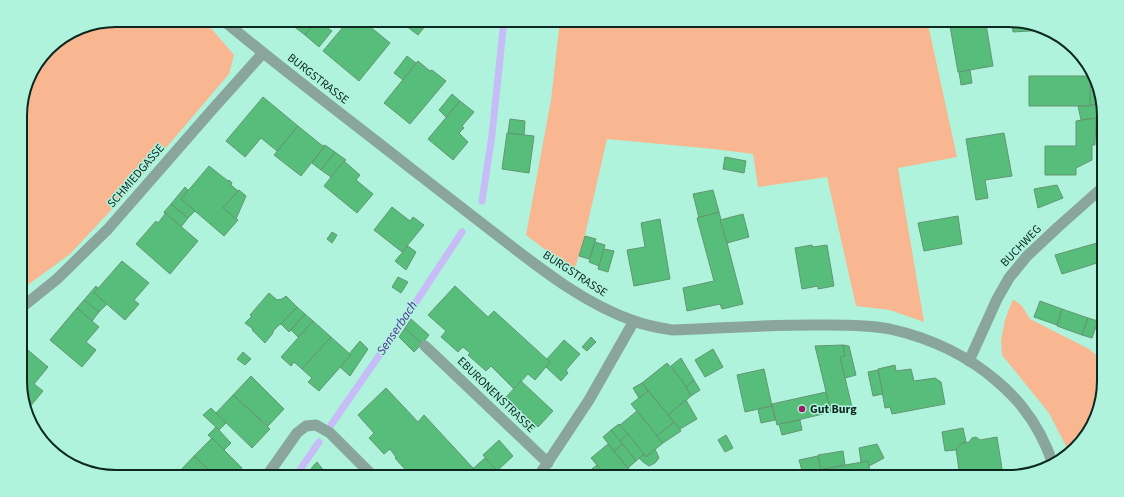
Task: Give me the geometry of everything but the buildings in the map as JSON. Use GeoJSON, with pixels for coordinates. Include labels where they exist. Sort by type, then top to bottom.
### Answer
{"type":"FeatureCollection","features":[{"type":"Feature","properties":{"kind":"street","name":"BURGSTRASSE"},"geometry":{"type":"LineString","coordinates":[[231,27],[553,277],[580,296],[593,303],[634,321],[652,327],[672,330],[797,324],[865,325],[890,329],[920,337],[944,346],[969,361],[988,374],[1008,392],[1024,408],[1048,448],[1051,459]]}},
{"type":"Feature","properties":{"kind":"street","name":"SCHMIEDGASSE"},"geometry":{"type":"LineString","coordinates":[[27,303],[57,279],[108,229],[263,53]]}},
{"type":"Feature","properties":{"kind":"street","name":"BUCHWEG"},"geometry":{"type":"LineString","coordinates":[[969,361],[997,299],[1009,278],[1027,256],[1097,192]]}},
{"type":"Feature","properties":{"kind":"street"},"geometry":{"type":"LineString","coordinates":[[543,470],[589,400],[634,321]]}},
{"type":"Feature","properties":{"kind":"street","name":"EBURONENSTRASSE"},"geometry":{"type":"LineString","coordinates":[[425,346],[548,463]]}},
{"type":"Feature","properties":{"kind":"street"},"geometry":{"type":"LineString","coordinates":[[271,470],[296,433],[306,426],[316,425],[330,433],[367,470]]}},
{"type":"Feature","properties":{"kind":"shaded area"},"geometry":{"type":"Polygon","coordinates":[[[110,27],[210,27],[234,55],[229,74],[130,190],[70,254],[27,286],[27,110],[30,93],[39,71],[49,57],[62,45],[71,39],[93,30],[110,27]]]}},
{"type":"Feature","properties":{"kind":"shaded area"},"geometry":{"type":"Polygon","coordinates":[[[559,27],[929,27],[957,157],[898,168],[924,322],[890,310],[856,306],[827,177],[758,187],[753,154],[607,139],[585,235],[574,272],[526,235],[551,100],[559,27]]]}},
{"type":"Feature","properties":{"kind":"shaded area"},"geometry":{"type":"Polygon","coordinates":[[[1013,299],[1022,306],[1030,319],[1089,349],[1097,355],[1097,387],[1094,404],[1085,426],[1067,448],[1049,413],[1002,355],[1001,340],[1005,320],[1013,299]]]}},
{"type":"Feature","properties":{"kind":"waterway","name":"Senserbach"},"geometry":{"type":"LineString","coordinates":[[482,201],[492,135],[503,27]]}},
{"type":"Feature","properties":{"kind":"waterway","name":"Senserbach"},"geometry":{"type":"LineString","coordinates":[[331,425],[410,311],[462,232]]}},
{"type":"Feature","properties":{"kind":"waterway","name":"Senserbach"},"geometry":{"type":"LineString","coordinates":[[300,470],[319,442]]}},
{"type":"Feature","properties":{"kind":"place","name":"Gut Burg"},"geometry":{"type":"Point","coordinates":[802,409]}}]}
